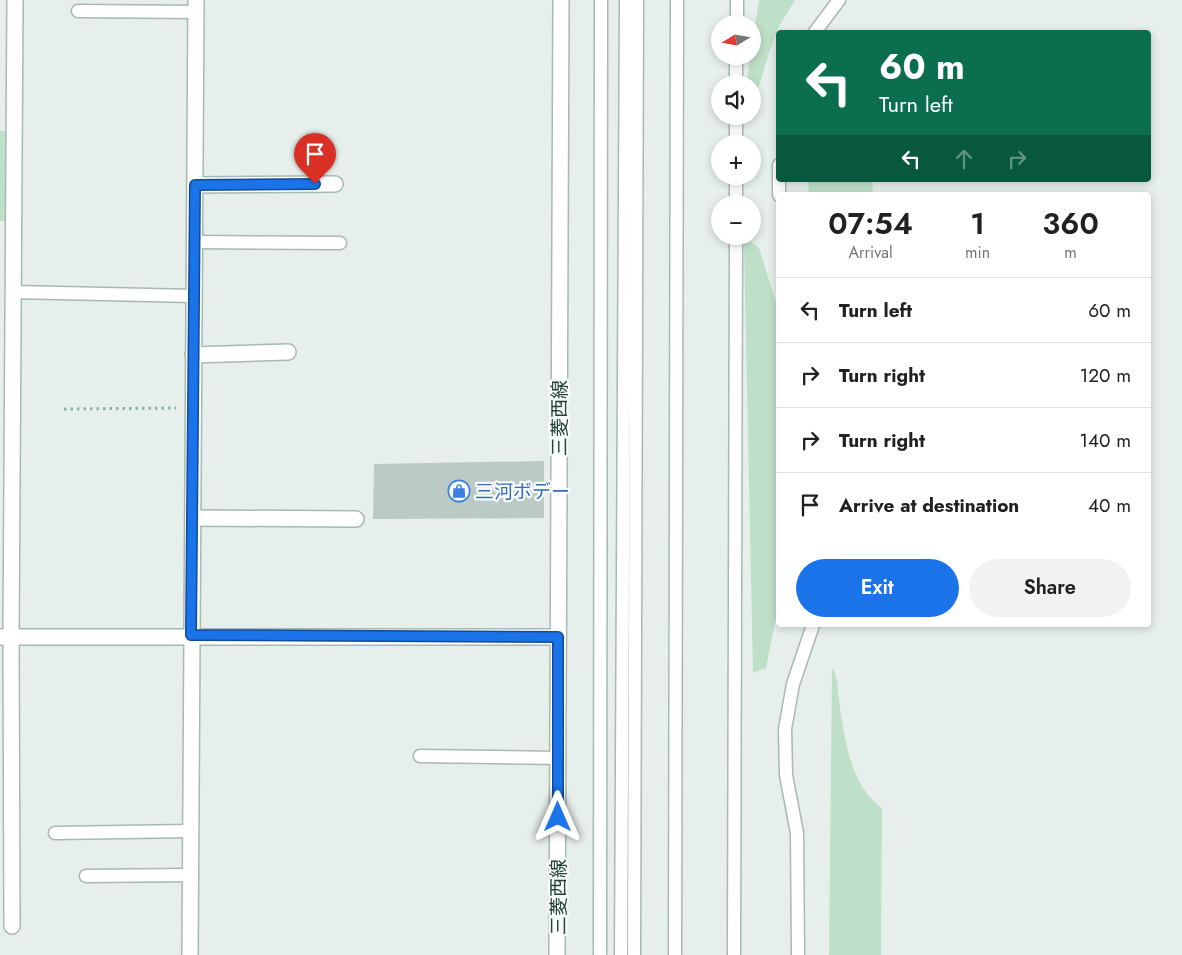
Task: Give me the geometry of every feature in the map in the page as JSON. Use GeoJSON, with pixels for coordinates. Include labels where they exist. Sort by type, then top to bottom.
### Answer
{"type":"FeatureCollection","features":[{"type":"Feature","properties":{"kind":"street"},"geometry":{"type":"LineString","coordinates":[[12,926],[6,637],[13,292],[15,0]]}},
{"type":"Feature","properties":{"kind":"street","name":"三菱西線"},"geometry":{"type":"LineString","coordinates":[[557,955],[562,0]]}},
{"type":"Feature","properties":{"kind":"street"},"geometry":{"type":"LineString","coordinates":[[190,955],[196,6]]}},
{"type":"Feature","properties":{"kind":"street"},"geometry":{"type":"LineString","coordinates":[[195,185],[335,184]]}},
{"type":"Feature","properties":{"kind":"street"},"geometry":{"type":"LineString","coordinates":[[193,355],[288,352]]}},
{"type":"Feature","properties":{"kind":"street"},"geometry":{"type":"LineString","coordinates":[[193,518],[356,520]]}},
{"type":"Feature","properties":{"kind":"street"},"geometry":{"type":"LineString","coordinates":[[6,637],[191,635],[558,637]]}},
{"type":"Feature","properties":{"kind":"lane"},"geometry":{"type":"LineString","coordinates":[[600,955],[601,0]]}},
{"type":"Feature","properties":{"kind":"lane"},"geometry":{"type":"LineString","coordinates":[[626,0],[631,14],[634,955]]}},
{"type":"Feature","properties":{"kind":"lane"},"geometry":{"type":"LineString","coordinates":[[621,955],[631,14],[637,0]]}},
{"type":"Feature","properties":{"kind":"lane"},"geometry":{"type":"LineString","coordinates":[[675,955],[677,0]]}},
{"type":"Feature","properties":{"kind":"lane"},"geometry":{"type":"LineString","coordinates":[[736,15],[737,0]]}},
{"type":"Feature","properties":{"kind":"lane"},"geometry":{"type":"LineString","coordinates":[[817,30],[839,0]]}},
{"type":"Feature","properties":{"kind":"lane"},"geometry":{"type":"LineString","coordinates":[[78,11],[196,6]]}},
{"type":"Feature","properties":{"kind":"lane"},"geometry":{"type":"LineString","coordinates":[[195,242],[340,242]]}},
{"type":"Feature","properties":{"kind":"lane"},"geometry":{"type":"LineString","coordinates":[[734,955],[736,245]]}},
{"type":"Feature","properties":{"kind":"lane"},"geometry":{"type":"LineString","coordinates":[[13,292],[194,296]]}},
{"type":"Feature","properties":{"kind":"lane"},"geometry":{"type":"LineString","coordinates":[[798,955],[797,834],[786,775],[786,729],[793,684],[812,627]]}},
{"type":"Feature","properties":{"kind":"lane"},"geometry":{"type":"LineString","coordinates":[[420,756],[558,758]]}},
{"type":"Feature","properties":{"kind":"lane"},"geometry":{"type":"LineString","coordinates":[[55,833],[190,831]]}},
{"type":"Feature","properties":{"kind":"lane"},"geometry":{"type":"LineString","coordinates":[[86,876],[190,875]]}},
{"type":"Feature","properties":{"kind":"path"},"geometry":{"type":"LineString","coordinates":[[64,409],[194,408]]}},
{"type":"Feature","properties":{"kind":"green space"},"geometry":{"type":"Polygon","coordinates":[[[759,0],[795,0],[776,30],[761,79],[761,75],[748,75],[749,65],[761,65],[761,15],[757,15],[759,0]]]}},
{"type":"Feature","properties":{"kind":"green space"},"geometry":{"type":"Polygon","coordinates":[[[0,131],[8,131],[6,221],[0,221],[0,131]]]}},
{"type":"Feature","properties":{"kind":"green space"},"geometry":{"type":"Polygon","coordinates":[[[808,182],[872,182],[873,192],[809,192],[808,182]]]}},
{"type":"Feature","properties":{"kind":"green space"},"geometry":{"type":"Polygon","coordinates":[[[744,245],[755,245],[759,248],[776,302],[776,617],[766,668],[753,673],[744,245]]]}},
{"type":"Feature","properties":{"kind":"green space"},"geometry":{"type":"Polygon","coordinates":[[[832,668],[837,680],[843,729],[850,759],[862,787],[871,799],[882,808],[881,955],[829,955],[832,668]]]}},
{"type":"Feature","properties":{"kind":"building","name":"三河ボデー"},"geometry":{"type":"Polygon","coordinates":[[[544,461],[544,518],[373,519],[374,464],[544,461]]]}},
{"type":"Feature","properties":{"kind":"place","name":"三河ボデー"},"geometry":{"type":"Point","coordinates":[459,491]}},
{"type":"Feature","properties":{"kind":"route"},"geometry":{"type":"LineString","coordinates":[[315,184],[195,185],[191,635],[558,637],[558,817]]}}]}
